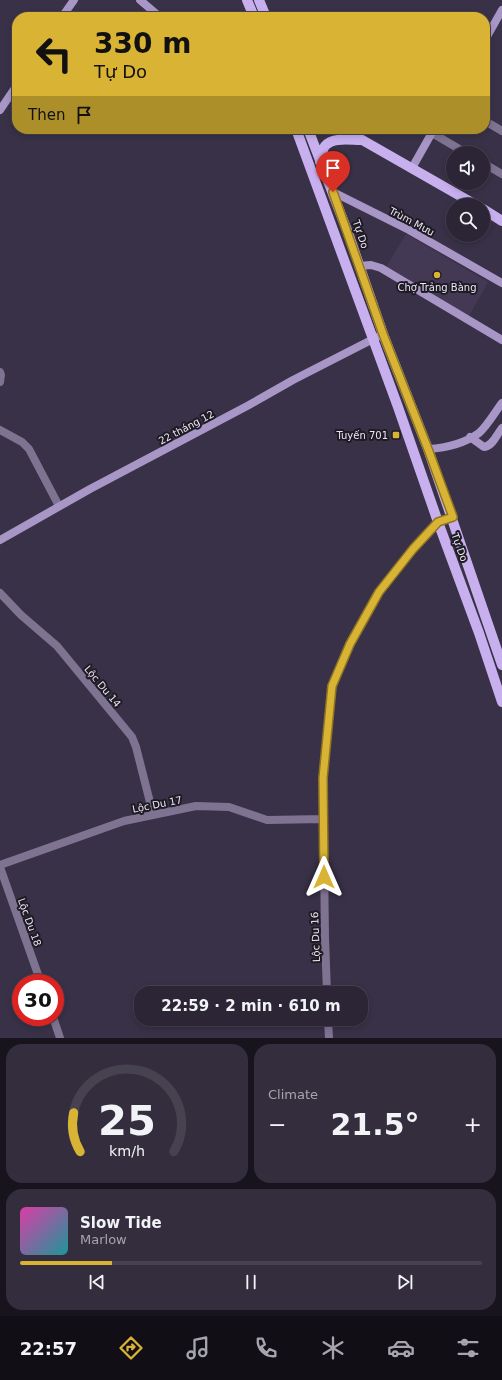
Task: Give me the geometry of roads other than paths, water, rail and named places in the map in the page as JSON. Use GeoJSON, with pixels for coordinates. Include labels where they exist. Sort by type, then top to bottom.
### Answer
{"type":"FeatureCollection","features":[{"type":"Feature","properties":{"kind":"main road"},"geometry":{"type":"LineString","coordinates":[[248,0],[252,12]]}},
{"type":"Feature","properties":{"kind":"main road"},"geometry":{"type":"LineString","coordinates":[[259,0],[264,12]]}},
{"type":"Feature","properties":{"kind":"main road","name":"Tự Do"},"geometry":{"type":"LineString","coordinates":[[298,134],[401,415],[438,522],[479,633],[502,702]]}},
{"type":"Feature","properties":{"kind":"main road","name":"Tự Do"},"geometry":{"type":"LineString","coordinates":[[310,134],[333,192],[383,334],[453,517],[502,665]]}},
{"type":"Feature","properties":{"kind":"main road"},"geometry":{"type":"LineString","coordinates":[[352,134],[464,198]]}},
{"type":"Feature","properties":{"kind":"main road"},"geometry":{"type":"LineString","coordinates":[[320,162],[325,147],[330,142],[341,140],[362,140]]}},
{"type":"Feature","properties":{"kind":"main road"},"geometry":{"type":"LineString","coordinates":[[490,214],[502,221]]}},
{"type":"Feature","properties":{"kind":"street"},"geometry":{"type":"LineString","coordinates":[[66,12],[74,0]]}},
{"type":"Feature","properties":{"kind":"street"},"geometry":{"type":"LineString","coordinates":[[140,0],[154,12]]}},
{"type":"Feature","properties":{"kind":"street"},"geometry":{"type":"LineString","coordinates":[[490,31],[502,10]]}},
{"type":"Feature","properties":{"kind":"street"},"geometry":{"type":"LineString","coordinates":[[0,110],[12,92]]}},
{"type":"Feature","properties":{"kind":"street"},"geometry":{"type":"LineString","coordinates":[[490,124],[502,131]]}},
{"type":"Feature","properties":{"kind":"street"},"geometry":{"type":"LineString","coordinates":[[412,168],[431,134]]}},
{"type":"Feature","properties":{"kind":"street"},"geometry":{"type":"LineString","coordinates":[[438,134],[456,146]]}},
{"type":"Feature","properties":{"kind":"street"},"geometry":{"type":"LineString","coordinates":[[490,167],[502,174]]}},
{"type":"Feature","properties":{"kind":"street","name":"Trùm Mưu"},"geometry":{"type":"LineString","coordinates":[[333,192],[409,230],[502,283]]}},
{"type":"Feature","properties":{"kind":"street"},"geometry":{"type":"LineString","coordinates":[[359,266],[371,265],[382,268],[502,340]]}},
{"type":"Feature","properties":{"kind":"street","name":"22 tháng 12"},"geometry":{"type":"LineString","coordinates":[[0,540],[59,506],[249,406],[293,380],[383,334]]}},
{"type":"Feature","properties":{"kind":"street"},"geometry":{"type":"LineString","coordinates":[[0,372],[0,382]]}},
{"type":"Feature","properties":{"kind":"street"},"geometry":{"type":"LineString","coordinates":[[428,449],[441,448],[458,443],[479,432],[502,403]]}},
{"type":"Feature","properties":{"kind":"street"},"geometry":{"type":"LineString","coordinates":[[470,437],[484,448],[488,447],[502,428]]}},
{"type":"Feature","properties":{"kind":"street"},"geometry":{"type":"LineString","coordinates":[[0,430],[22,442],[29,449],[59,506]]}},
{"type":"Feature","properties":{"kind":"street","name":"Lộc Du 16"},"geometry":{"type":"LineString","coordinates":[[327,986],[324,938],[323,778],[332,686],[350,644],[379,592],[413,549],[438,522],[453,517]]}},
{"type":"Feature","properties":{"kind":"street","name":"Lộc Du 14"},"geometry":{"type":"LineString","coordinates":[[0,593],[21,615],[57,646],[132,737],[136,747],[153,814]]}},
{"type":"Feature","properties":{"kind":"street","name":"Lộc Du 17"},"geometry":{"type":"LineString","coordinates":[[0,866],[124,821],[196,806],[229,807],[267,820],[324,819]]}},
{"type":"Feature","properties":{"kind":"street","name":"Lộc Du 18"},"geometry":{"type":"LineString","coordinates":[[0,866],[38,974]]}},
{"type":"Feature","properties":{"kind":"street"},"geometry":{"type":"LineString","coordinates":[[56,1026],[60,1038]]}},
{"type":"Feature","properties":{"kind":"street"},"geometry":{"type":"LineString","coordinates":[[328,1026],[329,1038]]}},
{"type":"Feature","properties":{"kind":"place","name":"Chợ Trảng Bàng"},"geometry":{"type":"Point","coordinates":[437,275]}},
{"type":"Feature","properties":{"kind":"place","name":"Tuyến 701"},"geometry":{"type":"Point","coordinates":[396,435]}}]}
